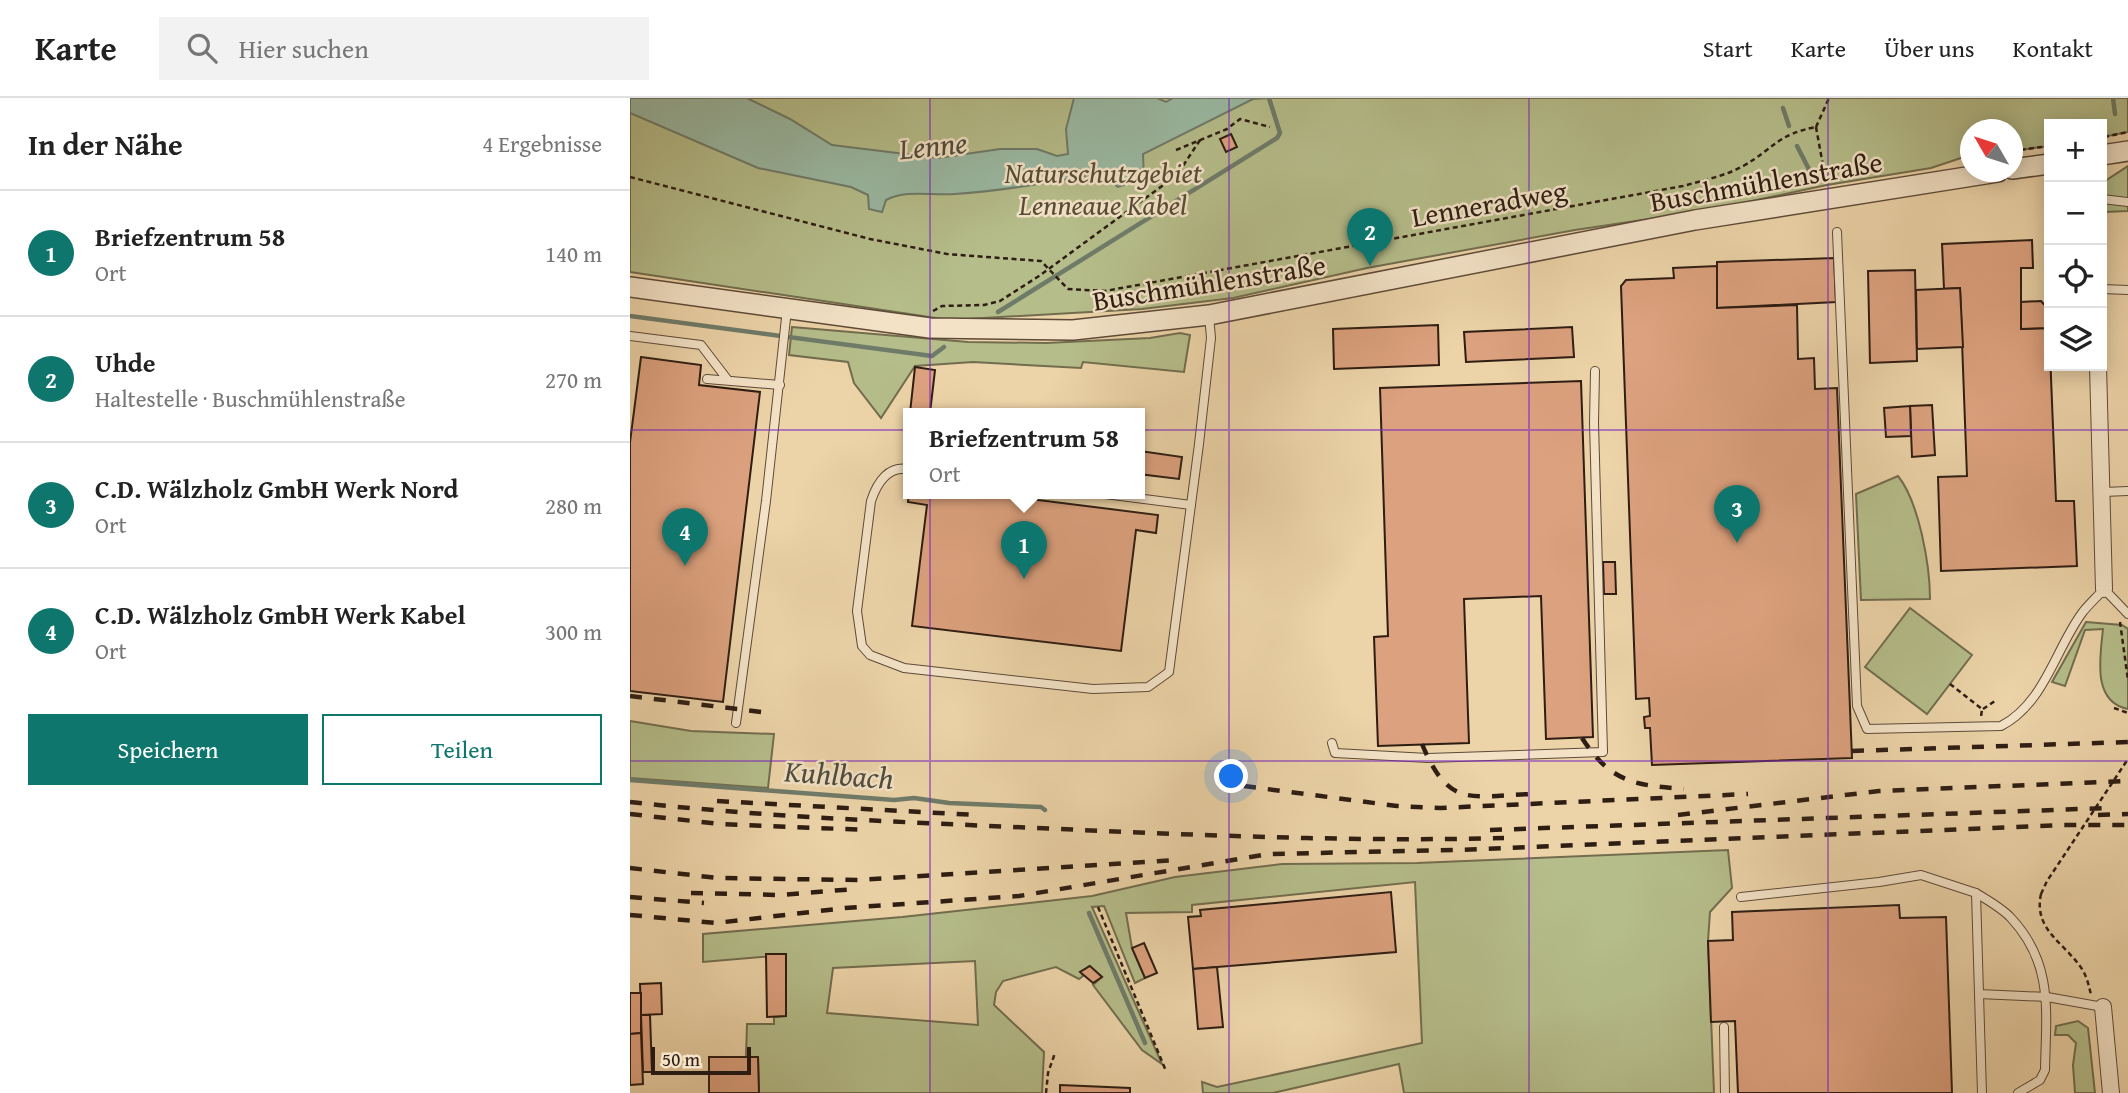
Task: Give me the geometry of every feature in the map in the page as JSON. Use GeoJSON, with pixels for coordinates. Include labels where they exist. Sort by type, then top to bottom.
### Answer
{"type":"FeatureCollection","features":[{"type":"Feature","properties":{"kind":"street"},"geometry":{"type":"LineString","coordinates":[[2107,154],[2128,151]]}},
{"type":"Feature","properties":{"kind":"street"},"geometry":{"type":"LineString","coordinates":[[2023,168],[2044,165]]}},
{"type":"Feature","properties":{"kind":"street","name":"Buschmühlenstraße"},"geometry":{"type":"LineString","coordinates":[[630,287],[930,328],[1073,330],[1209,315],[1695,220],[1960,178]]}},
{"type":"Feature","properties":{"kind":"street"},"geometry":{"type":"LineString","coordinates":[[2098,371],[2104,590]]}},
{"type":"Feature","properties":{"kind":"street"},"geometry":{"type":"LineString","coordinates":[[2103,1007],[2111,1093]]}},
{"type":"Feature","properties":{"kind":"lane"},"geometry":{"type":"LineString","coordinates":[[2107,200],[2128,202]]}},
{"type":"Feature","properties":{"kind":"lane"},"geometry":{"type":"LineString","coordinates":[[1837,232],[1857,706],[1867,729],[2001,726],[2018,717],[2034,698],[2082,613],[2104,590],[2128,614]]}},
{"type":"Feature","properties":{"kind":"lane"},"geometry":{"type":"LineString","coordinates":[[2107,289],[2128,290]]}},
{"type":"Feature","properties":{"kind":"lane"},"geometry":{"type":"LineString","coordinates":[[737,723],[780,385],[787,309]]}},
{"type":"Feature","properties":{"kind":"lane"},"geometry":{"type":"LineString","coordinates":[[903,468],[889,473],[876,488],[857,611],[862,646],[870,655],[904,668],[1093,689],[1147,687],[1169,672],[1211,338],[1209,315]]}},
{"type":"Feature","properties":{"kind":"lane"},"geometry":{"type":"LineString","coordinates":[[630,336],[701,345],[727,380]]}},
{"type":"Feature","properties":{"kind":"lane"},"geometry":{"type":"LineString","coordinates":[[1332,743],[1335,753],[1427,758],[1604,752],[1594,423],[1595,371]]}},
{"type":"Feature","properties":{"kind":"lane"},"geometry":{"type":"LineString","coordinates":[[706,379],[780,385]]}},
{"type":"Feature","properties":{"kind":"lane"},"geometry":{"type":"LineString","coordinates":[[2102,492],[2128,491]]}},
{"type":"Feature","properties":{"kind":"lane"},"geometry":{"type":"LineString","coordinates":[[1144,499],[1191,505]]}},
{"type":"Feature","properties":{"kind":"lane"},"geometry":{"type":"LineString","coordinates":[[1741,897],[1879,882],[1921,874],[1976,892],[2010,917],[2035,952],[2045,979],[2045,1070],[2040,1080],[2018,1093]]}},
{"type":"Feature","properties":{"kind":"lane"},"geometry":{"type":"LineString","coordinates":[[1976,892],[1982,1093]]}},
{"type":"Feature","properties":{"kind":"lane"},"geometry":{"type":"LineString","coordinates":[[1979,994],[2047,997],[2103,1007]]}},
{"type":"Feature","properties":{"kind":"lane"},"geometry":{"type":"LineString","coordinates":[[1724,1027],[1725,1093]]}},
{"type":"Feature","properties":{"kind":"path"},"geometry":{"type":"LineString","coordinates":[[1829,98],[1815,127],[1831,198]]}},
{"type":"Feature","properties":{"kind":"path"},"geometry":{"type":"LineString","coordinates":[[1176,150],[1227,129],[1240,119],[1270,128]]}},
{"type":"Feature","properties":{"kind":"path","name":"Lenneradweg"},"geometry":{"type":"LineString","coordinates":[[1051,268],[1063,286],[1075,290],[1105,290],[1615,201],[1732,171],[1756,158],[1781,137],[1815,127]]}},
{"type":"Feature","properties":{"kind":"path"},"geometry":{"type":"LineString","coordinates":[[2107,136],[2128,132]]}},
{"type":"Feature","properties":{"kind":"path"},"geometry":{"type":"LineString","coordinates":[[930,328],[933,311],[942,306],[984,305],[1000,301],[1051,268],[1177,175],[1200,139]]}},
{"type":"Feature","properties":{"kind":"path"},"geometry":{"type":"LineString","coordinates":[[2023,150],[2044,147]]}},
{"type":"Feature","properties":{"kind":"path"},"geometry":{"type":"LineString","coordinates":[[630,177],[870,240],[947,254],[1041,261],[1051,268]]}},
{"type":"Feature","properties":{"kind":"path"},"geometry":{"type":"LineString","coordinates":[[2127,627],[2122,625],[2128,680]]}},
{"type":"Feature","properties":{"kind":"path"},"geometry":{"type":"LineString","coordinates":[[1950,684],[1982,709]]}},
{"type":"Feature","properties":{"kind":"path"},"geometry":{"type":"LineString","coordinates":[[1979,727],[1982,709],[1995,701]]}},
{"type":"Feature","properties":{"kind":"path"},"geometry":{"type":"LineString","coordinates":[[2113,708],[2128,713]]}},
{"type":"Feature","properties":{"kind":"path"},"geometry":{"type":"LineString","coordinates":[[2103,1007],[2090,994],[2081,967],[2050,936],[2040,909],[2041,894],[2128,759]]}},
{"type":"Feature","properties":{"kind":"path"},"geometry":{"type":"LineString","coordinates":[[1098,907],[1166,1072]]}},
{"type":"Feature","properties":{"kind":"path"},"geometry":{"type":"LineString","coordinates":[[1046,1093],[1048,1073],[1055,1053]]}},
{"type":"Feature","properties":{"kind":"green space","name":"Naturschutzgebiet Lenneaue Kabel"},"geometry":{"type":"Polygon","coordinates":[[[630,98],[2128,98],[2128,132],[2107,136],[2107,119],[2044,119],[2044,147],[2023,150],[2023,119],[1960,119],[1960,158],[1931,168],[1827,185],[1710,210],[1575,230],[1367,268],[1233,298],[1142,309],[949,320],[630,272],[630,98]]]}},
{"type":"Feature","properties":{"kind":"green space"},"geometry":{"type":"Polygon","coordinates":[[[2128,166],[2128,211],[2107,212],[2107,180],[2128,166]]]}},
{"type":"Feature","properties":{"kind":"green space"},"geometry":{"type":"Polygon","coordinates":[[[792,327],[968,342],[1046,343],[1150,338],[1180,333],[1190,335],[1184,372],[1083,362],[1081,368],[973,362],[915,366],[881,418],[854,383],[848,362],[789,355],[792,327]]]}},
{"type":"Feature","properties":{"kind":"green space"},"geometry":{"type":"Polygon","coordinates":[[[1898,476],[1912,501],[1922,534],[1930,599],[1861,600],[1856,494],[1898,476]]]}},
{"type":"Feature","properties":{"kind":"green space"},"geometry":{"type":"Polygon","coordinates":[[[1910,608],[1972,655],[1927,714],[1865,667],[1910,608]]]}},
{"type":"Feature","properties":{"kind":"green space"},"geometry":{"type":"Polygon","coordinates":[[[2086,622],[2122,625],[2128,629],[2128,709],[2116,705],[2108,698],[2103,688],[2100,665],[2103,629],[2085,630],[2065,686],[2052,682],[2086,622]]]}},
{"type":"Feature","properties":{"kind":"green space"},"geometry":{"type":"Polygon","coordinates":[[[630,721],[691,731],[774,734],[768,788],[630,778],[630,721]]]}},
{"type":"Feature","properties":{"kind":"green space"},"geometry":{"type":"Polygon","coordinates":[[[1728,850],[1732,888],[1710,912],[1708,941],[1714,1093],[1404,1093],[1399,1064],[1273,1093],[1203,1093],[1202,1082],[1217,1087],[1422,1043],[1415,882],[1192,905],[1192,912],[1126,913],[1132,948],[1145,978],[1135,983],[1104,906],[1092,907],[1162,1064],[1142,1050],[1093,985],[1102,977],[1089,966],[1081,972],[1083,976],[1079,979],[1056,967],[1003,981],[996,992],[994,1005],[1044,1052],[1042,1093],[759,1093],[758,1057],[746,1057],[747,1024],[774,1024],[774,1017],[786,1016],[786,955],[703,962],[703,934],[902,917],[1092,896],[1175,877],[1282,864],[1417,863],[1728,850]],[[975,961],[833,968],[827,1013],[978,1025],[975,961]]]}},
{"type":"Feature","properties":{"kind":"green space"},"geometry":{"type":"Polygon","coordinates":[[[2078,1021],[2088,1028],[2095,1093],[2075,1093],[2073,1065],[2076,1043],[2068,1035],[2055,1035],[2056,1026],[2078,1021]]]}},
{"type":"Feature","properties":{"kind":"shaded area"},"geometry":{"type":"Polygon","coordinates":[[[630,98],[747,98],[790,119],[832,145],[938,158],[1000,149],[1037,149],[1057,156],[1068,154],[1066,129],[1074,98],[1157,98],[1166,102],[1173,98],[1269,98],[1253,99],[1143,154],[1144,178],[1118,187],[1103,176],[1094,174],[990,191],[902,195],[886,200],[882,212],[869,209],[868,195],[851,187],[758,168],[630,113],[630,98]]]}},
{"type":"Feature","properties":{"kind":"building"},"geometry":{"type":"Polygon","coordinates":[[[1231,134],[1237,147],[1226,152],[1220,139],[1231,134]]]}},
{"type":"Feature","properties":{"kind":"building"},"geometry":{"type":"Polygon","coordinates":[[[2032,240],[2033,268],[2021,268],[2021,329],[2044,328],[2044,371],[2051,371],[2056,501],[2074,501],[2077,566],[1941,571],[1938,477],[1967,476],[1960,288],[1944,289],[1942,244],[2032,240]]]}},
{"type":"Feature","properties":{"kind":"building"},"geometry":{"type":"Polygon","coordinates":[[[1834,258],[1836,302],[1717,308],[1717,262],[1834,258]]]}},
{"type":"Feature","properties":{"kind":"building"},"geometry":{"type":"Polygon","coordinates":[[[1717,266],[1717,308],[1797,305],[1798,359],[1814,358],[1815,389],[1837,388],[1852,758],[1652,765],[1650,728],[1645,728],[1644,717],[1650,716],[1649,698],[1636,699],[1621,286],[1626,280],[1674,278],[1673,268],[1717,266]]]}},
{"type":"Feature","properties":{"kind":"building"},"geometry":{"type":"Polygon","coordinates":[[[1915,270],[1917,361],[1870,363],[1868,271],[1915,270]]]}},
{"type":"Feature","properties":{"kind":"building"},"geometry":{"type":"Polygon","coordinates":[[[1960,288],[1963,347],[1917,349],[1916,290],[1960,288]]]}},
{"type":"Feature","properties":{"kind":"building"},"geometry":{"type":"Polygon","coordinates":[[[2041,301],[2044,304],[2044,328],[2021,329],[2021,302],[2041,301]]]}},
{"type":"Feature","properties":{"kind":"building"},"geometry":{"type":"Polygon","coordinates":[[[1438,325],[1439,365],[1334,369],[1333,329],[1438,325]]]}},
{"type":"Feature","properties":{"kind":"building"},"geometry":{"type":"Polygon","coordinates":[[[1572,327],[1574,357],[1466,362],[1464,332],[1572,327]]]}},
{"type":"Feature","properties":{"kind":"building"},"geometry":{"type":"Polygon","coordinates":[[[641,357],[701,365],[699,385],[760,392],[723,702],[630,691],[630,442],[641,357]]]}},
{"type":"Feature","properties":{"kind":"building"},"geometry":{"type":"Polygon","coordinates":[[[915,367],[935,370],[931,408],[911,408],[915,367]]]}},
{"type":"Feature","properties":{"kind":"building"},"geometry":{"type":"Polygon","coordinates":[[[1581,381],[1593,737],[1546,739],[1541,596],[1464,599],[1469,743],[1378,746],[1374,637],[1388,636],[1380,388],[1581,381]]]}},
{"type":"Feature","properties":{"kind":"building"},"geometry":{"type":"Polygon","coordinates":[[[1932,405],[1935,455],[1912,457],[1910,406],[1932,405]]]}},
{"type":"Feature","properties":{"kind":"building"},"geometry":{"type":"Polygon","coordinates":[[[1910,406],[1911,436],[1886,437],[1884,408],[1910,406]]]}},
{"type":"Feature","properties":{"kind":"building"},"geometry":{"type":"Polygon","coordinates":[[[1145,452],[1182,457],[1179,479],[1145,475],[1145,452]]]}},
{"type":"Feature","properties":{"kind":"building"},"geometry":{"type":"Polygon","coordinates":[[[908,499],[1030,499],[1158,515],[1156,533],[1136,530],[1121,651],[912,626],[927,505],[908,502],[908,499]]]}},
{"type":"Feature","properties":{"kind":"building"},"geometry":{"type":"Polygon","coordinates":[[[1603,562],[1615,562],[1616,594],[1604,594],[1603,562]]]}},
{"type":"Feature","properties":{"kind":"building"},"geometry":{"type":"Polygon","coordinates":[[[1391,892],[1396,952],[1193,969],[1188,917],[1201,916],[1200,910],[1391,892]]]}},
{"type":"Feature","properties":{"kind":"building"},"geometry":{"type":"Polygon","coordinates":[[[1899,905],[1900,918],[1946,917],[1952,1093],[1738,1093],[1735,1021],[1711,1022],[1708,941],[1733,940],[1732,912],[1899,905]]]}},
{"type":"Feature","properties":{"kind":"building"},"geometry":{"type":"Polygon","coordinates":[[[1144,943],[1157,973],[1145,978],[1132,948],[1144,943]]]}},
{"type":"Feature","properties":{"kind":"building"},"geometry":{"type":"Polygon","coordinates":[[[766,954],[786,954],[786,1016],[767,1017],[766,954]]]}},
{"type":"Feature","properties":{"kind":"building"},"geometry":{"type":"Polygon","coordinates":[[[1090,966],[1102,977],[1093,983],[1080,972],[1090,966]]]}},
{"type":"Feature","properties":{"kind":"building"},"geometry":{"type":"Polygon","coordinates":[[[1217,967],[1223,1027],[1198,1029],[1193,969],[1217,967]]]}},
{"type":"Feature","properties":{"kind":"building"},"geometry":{"type":"Polygon","coordinates":[[[661,983],[662,1014],[641,1015],[640,984],[661,983]]]}},
{"type":"Feature","properties":{"kind":"building"},"geometry":{"type":"Polygon","coordinates":[[[630,993],[641,993],[641,1033],[630,1034],[630,993]]]}},
{"type":"Feature","properties":{"kind":"building"},"geometry":{"type":"Polygon","coordinates":[[[641,1015],[650,1015],[652,1072],[643,1072],[641,1015]]]}},
{"type":"Feature","properties":{"kind":"building"},"geometry":{"type":"Polygon","coordinates":[[[641,1033],[643,1084],[630,1085],[630,1034],[641,1033]]]}},
{"type":"Feature","properties":{"kind":"building"},"geometry":{"type":"Polygon","coordinates":[[[709,1057],[758,1057],[759,1093],[709,1093],[709,1057]]]}},
{"type":"Feature","properties":{"kind":"building"},"geometry":{"type":"Polygon","coordinates":[[[1060,1085],[1130,1088],[1130,1093],[1060,1093],[1060,1085]]]}},
{"type":"Feature","properties":{"kind":"waterway"},"geometry":{"type":"LineString","coordinates":[[998,312],[1277,138],[1280,133],[1269,98]]}},
{"type":"Feature","properties":{"kind":"waterway"},"geometry":{"type":"LineString","coordinates":[[2113,98],[2115,114]]}},
{"type":"Feature","properties":{"kind":"waterway"},"geometry":{"type":"LineString","coordinates":[[1783,108],[1789,126]]}},
{"type":"Feature","properties":{"kind":"waterway"},"geometry":{"type":"LineString","coordinates":[[1797,146],[1815,181]]}},
{"type":"Feature","properties":{"kind":"waterway"},"geometry":{"type":"LineString","coordinates":[[630,316],[932,356],[944,347]]}},
{"type":"Feature","properties":{"kind":"waterway","name":"Kuhlbach"},"geometry":{"type":"LineString","coordinates":[[630,780],[894,800],[914,798],[949,803],[1041,807],[1045,810]]}},
{"type":"Feature","properties":{"kind":"waterway","name":"Kuhlbach"},"geometry":{"type":"LineString","coordinates":[[1089,913],[1145,1043]]}},
{"type":"Feature","properties":{"kind":"railway"},"geometry":{"type":"LineString","coordinates":[[630,696],[770,713]]}},
{"type":"Feature","properties":{"kind":"railway"},"geometry":{"type":"LineString","coordinates":[[1582,738],[1614,773],[1651,786],[1684,789]]}},
{"type":"Feature","properties":{"kind":"railway"},"geometry":{"type":"LineString","coordinates":[[1852,751],[2128,742]]}},
{"type":"Feature","properties":{"kind":"railway"},"geometry":{"type":"LineString","coordinates":[[1422,744],[1432,765],[1452,789],[1477,796],[1532,794]]}},
{"type":"Feature","properties":{"kind":"railway"},"geometry":{"type":"LineString","coordinates":[[1678,815],[1879,791],[2128,781]]}},
{"type":"Feature","properties":{"kind":"railway"},"geometry":{"type":"LineString","coordinates":[[1244,786],[1397,806],[1440,808],[1748,794]]}},
{"type":"Feature","properties":{"kind":"railway"},"geometry":{"type":"LineString","coordinates":[[717,801],[976,815]]}},
{"type":"Feature","properties":{"kind":"railway"},"geometry":{"type":"LineString","coordinates":[[630,802],[731,812],[1154,833],[1329,838],[1504,838]]}},
{"type":"Feature","properties":{"kind":"railway"},"geometry":{"type":"LineString","coordinates":[[1490,830],[2109,808]]}},
{"type":"Feature","properties":{"kind":"railway"},"geometry":{"type":"LineString","coordinates":[[630,814],[720,824],[867,830]]}},
{"type":"Feature","properties":{"kind":"railway"},"geometry":{"type":"LineString","coordinates":[[2098,815],[2128,814]]}},
{"type":"Feature","properties":{"kind":"railway"},"geometry":{"type":"LineString","coordinates":[[630,915],[716,923],[845,908],[1019,896],[1268,854],[1456,850],[2064,825],[2128,825]]}},
{"type":"Feature","properties":{"kind":"railway"},"geometry":{"type":"LineString","coordinates":[[630,868],[717,878],[859,880],[1175,860]]}},
{"type":"Feature","properties":{"kind":"railway"},"geometry":{"type":"LineString","coordinates":[[691,893],[780,895],[855,889]]}},
{"type":"Feature","properties":{"kind":"railway"},"geometry":{"type":"LineString","coordinates":[[630,897],[704,903]]}},
{"type":"Feature","properties":{"kind":"place","name":"Uhde"},"geometry":{"type":"Point","coordinates":[1370,266]}},
{"type":"Feature","properties":{"kind":"place","name":"C.D. Wälzholz GmbH Werk Nord"},"geometry":{"type":"Point","coordinates":[1737,543]}},
{"type":"Feature","properties":{"kind":"place","name":"C.D. Wälzholz GmbH Werk Kabel"},"geometry":{"type":"Point","coordinates":[685,566]}},
{"type":"Feature","properties":{"kind":"place","name":"Briefzentrum 58"},"geometry":{"type":"Point","coordinates":[1024,579]}},
{"type":"Feature","properties":{"kind":"water label","name":"Lenne"},"geometry":{"type":"Point","coordinates":[933,145]}}]}
